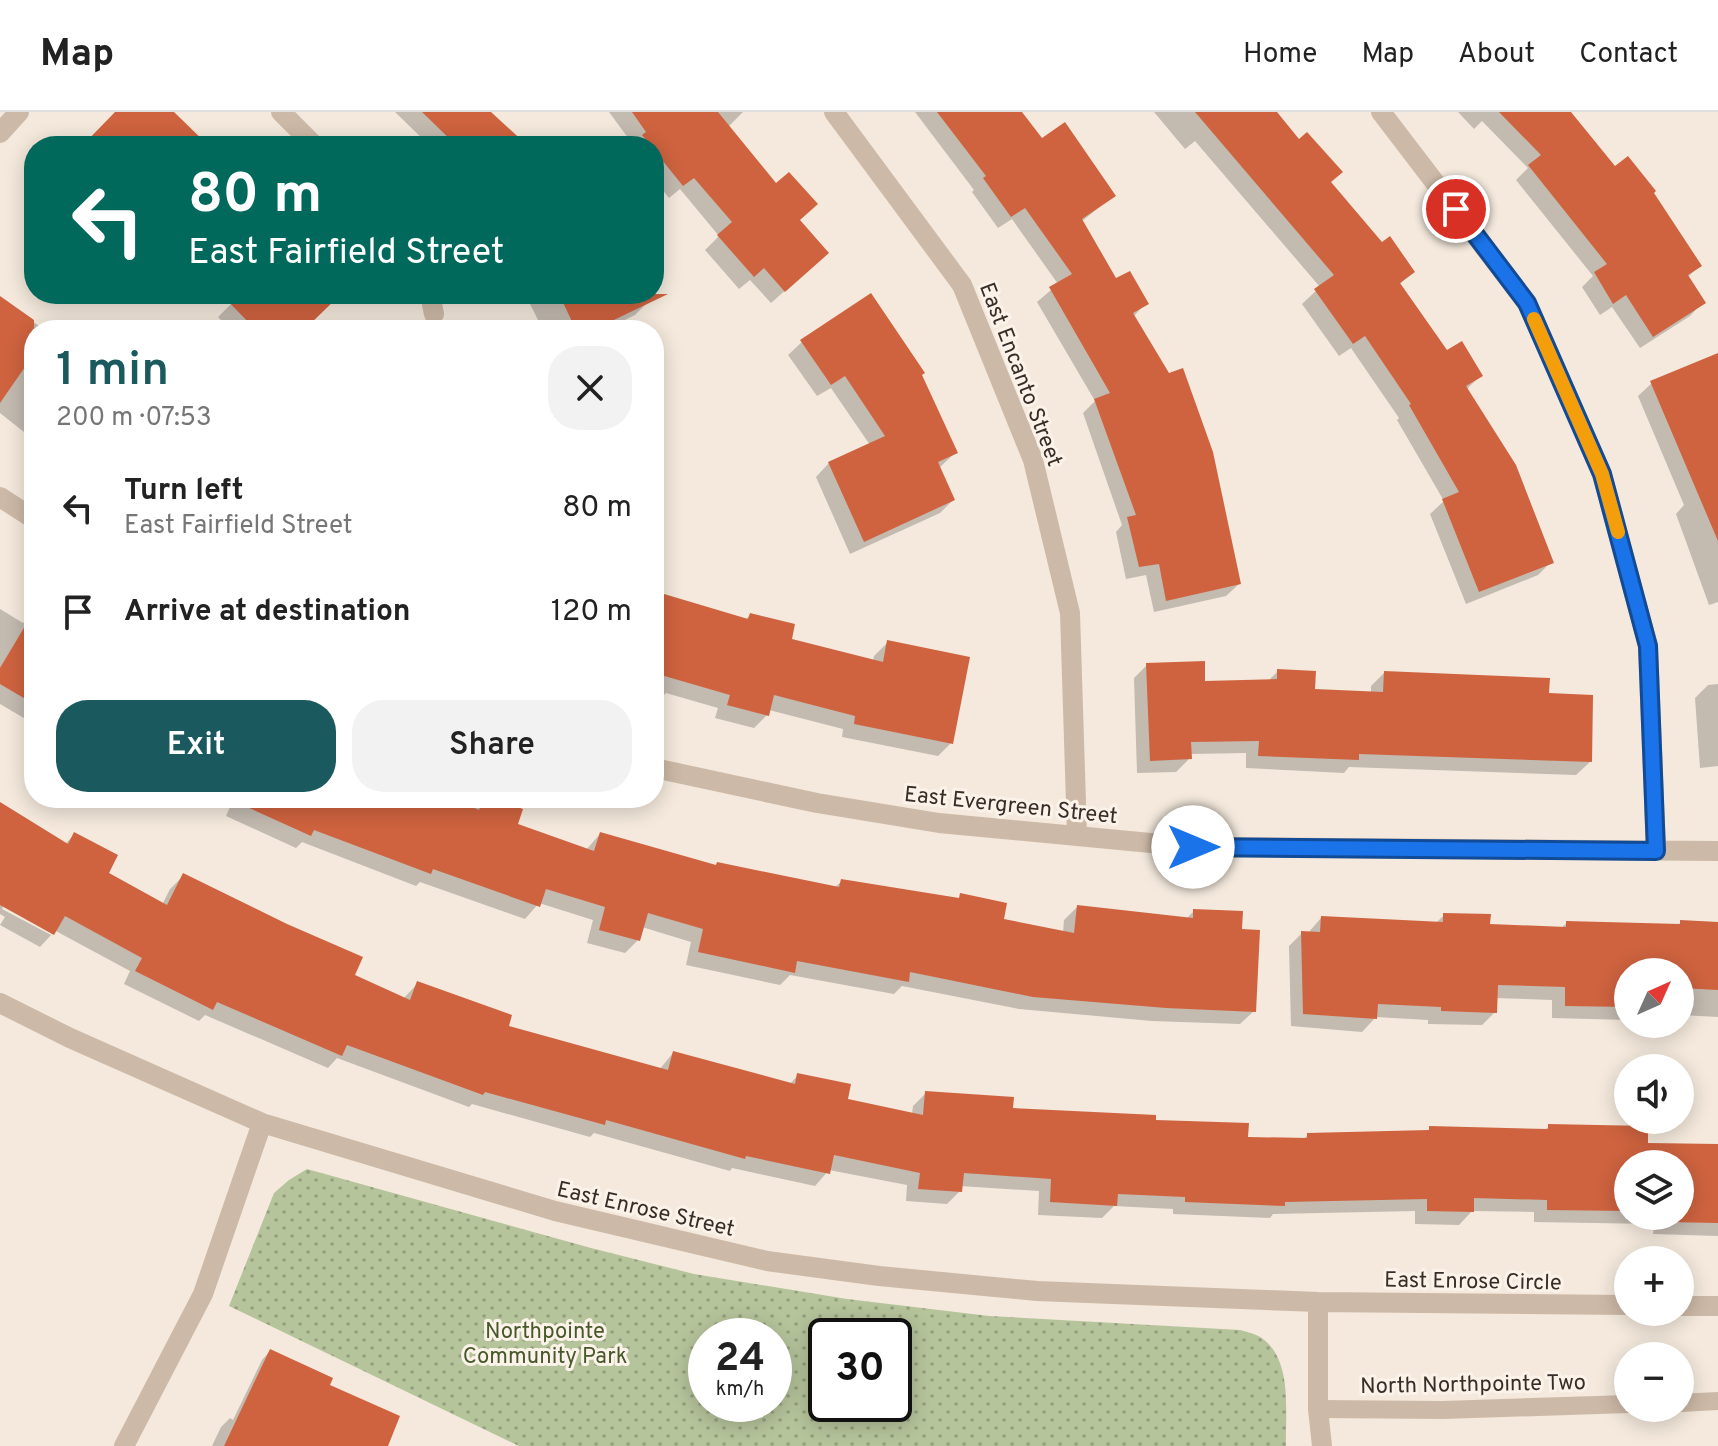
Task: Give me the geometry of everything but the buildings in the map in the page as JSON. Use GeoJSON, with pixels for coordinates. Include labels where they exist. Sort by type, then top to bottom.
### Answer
{"type":"FeatureCollection","features":[{"type":"Feature","properties":{"kind":"street"},"geometry":{"type":"LineString","coordinates":[[0,133],[19,112]]}},
{"type":"Feature","properties":{"kind":"street"},"geometry":{"type":"LineString","coordinates":[[281,112],[305,136]]}},
{"type":"Feature","properties":{"kind":"street","name":"East Encanto Street"},"geometry":{"type":"LineString","coordinates":[[834,112],[962,285],[1033,460],[1070,613],[1077,835]]}},
{"type":"Feature","properties":{"kind":"street"},"geometry":{"type":"LineString","coordinates":[[1381,112],[1527,303],[1602,474],[1648,646],[1656,851]]}},
{"type":"Feature","properties":{"kind":"street"},"geometry":{"type":"LineString","coordinates":[[0,497],[24,513]]}},
{"type":"Feature","properties":{"kind":"street","name":"East Evergreen Street"},"geometry":{"type":"LineString","coordinates":[[664,770],[817,803],[939,823],[1193,847],[1718,851]]}},
{"type":"Feature","properties":{"kind":"street","name":"East Enrose Street"},"geometry":{"type":"LineString","coordinates":[[0,1003],[70,1038],[262,1123],[555,1211],[767,1261],[879,1276],[1037,1291],[1318,1302]]}},
{"type":"Feature","properties":{"kind":"street"},"geometry":{"type":"LineString","coordinates":[[124,1446],[203,1294],[262,1123]]}},
{"type":"Feature","properties":{"kind":"street"},"geometry":{"type":"LineString","coordinates":[[1318,1302],[1318,1409],[1322,1446]]}},
{"type":"Feature","properties":{"kind":"street","name":"East Enrose Circle"},"geometry":{"type":"LineString","coordinates":[[1318,1302],[1614,1305]]}},
{"type":"Feature","properties":{"kind":"street"},"geometry":{"type":"LineString","coordinates":[[1694,1306],[1718,1306]]}},
{"type":"Feature","properties":{"kind":"lane"},"geometry":{"type":"LineString","coordinates":[[1694,1402],[1718,1401]]}},
{"type":"Feature","properties":{"kind":"lane","name":"North Northpointe Two"},"geometry":{"type":"LineString","coordinates":[[1318,1409],[1443,1410],[1614,1404]]}},
{"type":"Feature","properties":{"kind":"green space","name":"Northpointe Community Park"},"geometry":{"type":"Polygon","coordinates":[[[307,1169],[694,1274],[847,1299],[989,1316],[1240,1330],[1263,1339],[1279,1361],[1285,1389],[1286,1446],[519,1446],[229,1306],[274,1193],[307,1169]]]}},
{"type":"Feature","properties":{"kind":"slow traffic"},"geometry":{"type":"LineString","coordinates":[[1534,319],[1602,474],[1618,532]]}},
{"type":"Feature","properties":{"kind":"route"},"geometry":{"type":"LineString","coordinates":[[1193,847],[1656,851],[1648,646],[1602,474],[1527,303],[1456,209]]}}]}
